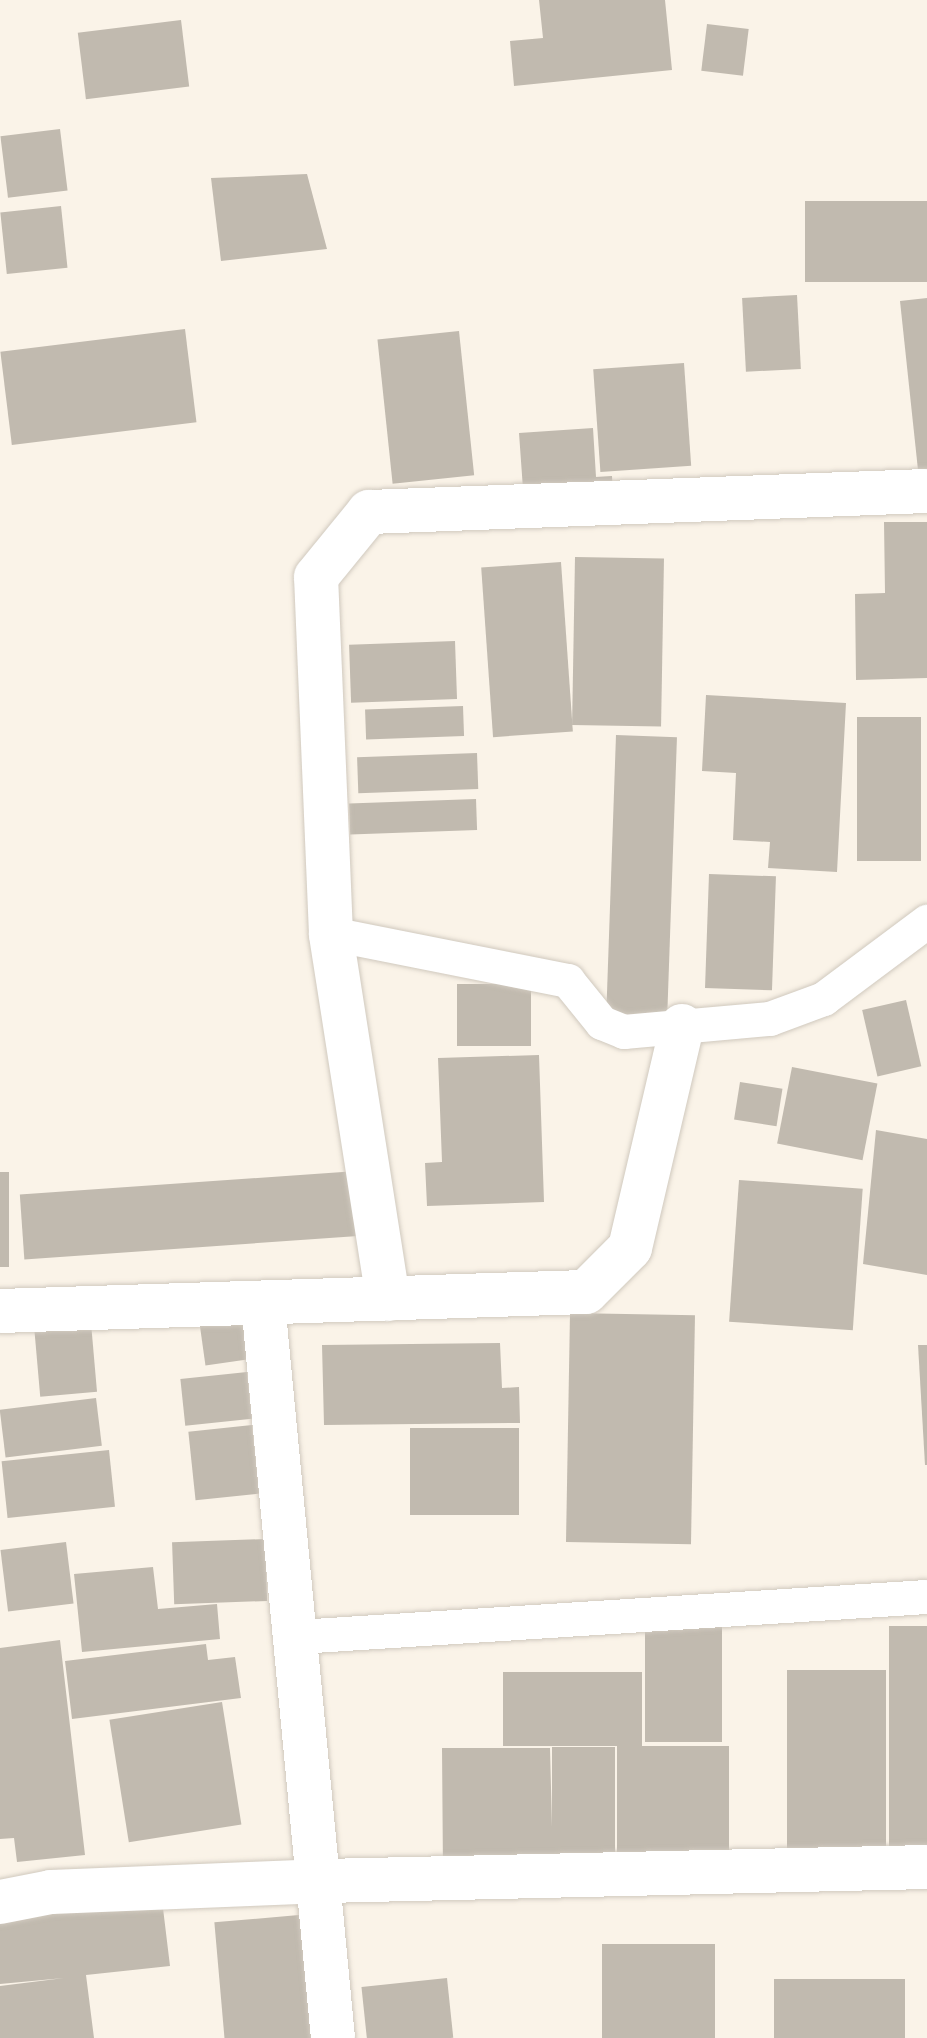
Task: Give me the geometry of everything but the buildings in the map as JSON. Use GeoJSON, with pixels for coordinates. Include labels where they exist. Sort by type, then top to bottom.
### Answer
{"type":"FeatureCollection","features":[{"type":"Feature","properties":{"kind":"street"},"geometry":{"type":"LineString","coordinates":[[388,1299],[331,934],[316,577],[369,512],[927,491]]}},
{"type":"Feature","properties":{"kind":"street"},"geometry":{"type":"LineString","coordinates":[[0,1311],[586,1292],[630,1248],[682,1026]]}},
{"type":"Feature","properties":{"kind":"street"},"geometry":{"type":"LineString","coordinates":[[263,1303],[324,1881],[333,2038]]}},
{"type":"Feature","properties":{"kind":"street"},"geometry":{"type":"LineString","coordinates":[[0,1902],[51,1892],[324,1881],[927,1867]]}},
{"type":"Feature","properties":{"kind":"lane"},"geometry":{"type":"LineString","coordinates":[[331,934],[568,981],[602,1023],[624,1032],[770,1019],[824,999],[927,922]]}},
{"type":"Feature","properties":{"kind":"lane"},"geometry":{"type":"LineString","coordinates":[[298,1637],[927,1597]]}}]}
